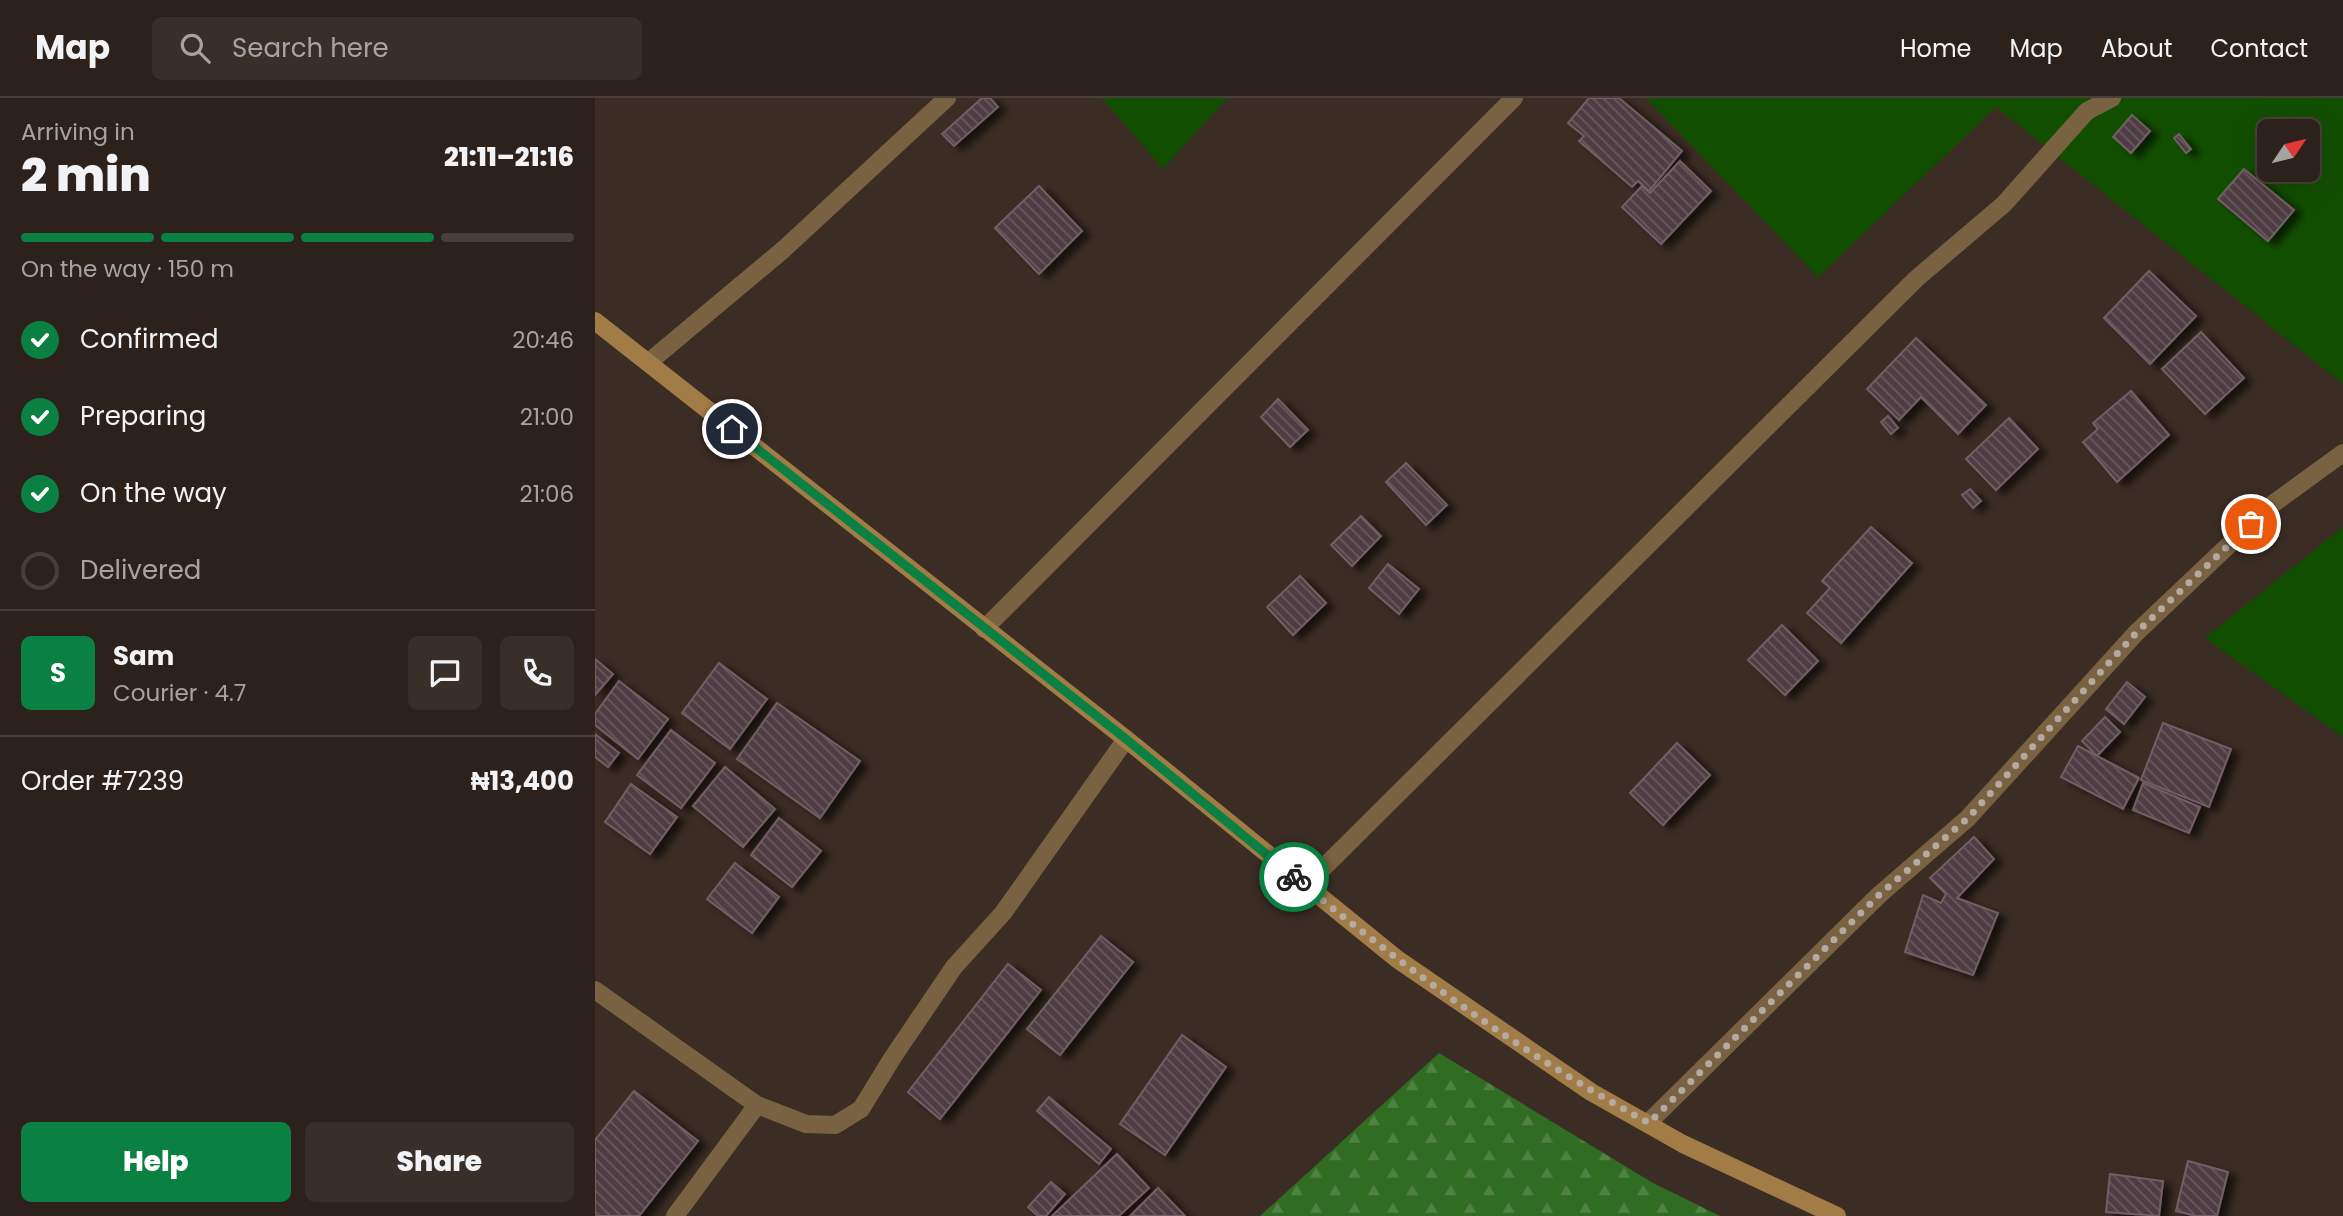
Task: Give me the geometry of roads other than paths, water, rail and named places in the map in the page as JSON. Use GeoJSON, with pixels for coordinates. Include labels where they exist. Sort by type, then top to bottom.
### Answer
{"type":"FeatureCollection","features":[{"type":"Feature","properties":{"kind":"main road"},"geometry":{"type":"LineString","coordinates":[[595,321],[1126,739],[1305,886],[1431,982],[1591,1092],[1683,1143],[1837,1216]]}},
{"type":"Feature","properties":{"kind":"street"},"geometry":{"type":"LineString","coordinates":[[649,362],[784,249],[947,98]]}},
{"type":"Feature","properties":{"kind":"street"},"geometry":{"type":"LineString","coordinates":[[984,629],[1514,98]]}},
{"type":"Feature","properties":{"kind":"street"},"geometry":{"type":"LineString","coordinates":[[1305,886],[1916,279],[2004,204],[2087,111],[2112,98]]}},
{"type":"Feature","properties":{"kind":"street"},"geometry":{"type":"LineString","coordinates":[[1649,1123],[1879,895],[1968,818],[2136,633],[2270,506],[2343,453]]}},
{"type":"Feature","properties":{"kind":"street"},"geometry":{"type":"LineString","coordinates":[[595,990],[757,1105],[806,1124],[835,1125],[861,1109],[954,967],[1003,913],[1126,739]]}},
{"type":"Feature","properties":{"kind":"street"},"geometry":{"type":"LineString","coordinates":[[675,1216],[708,1167],[757,1105]]}}]}
